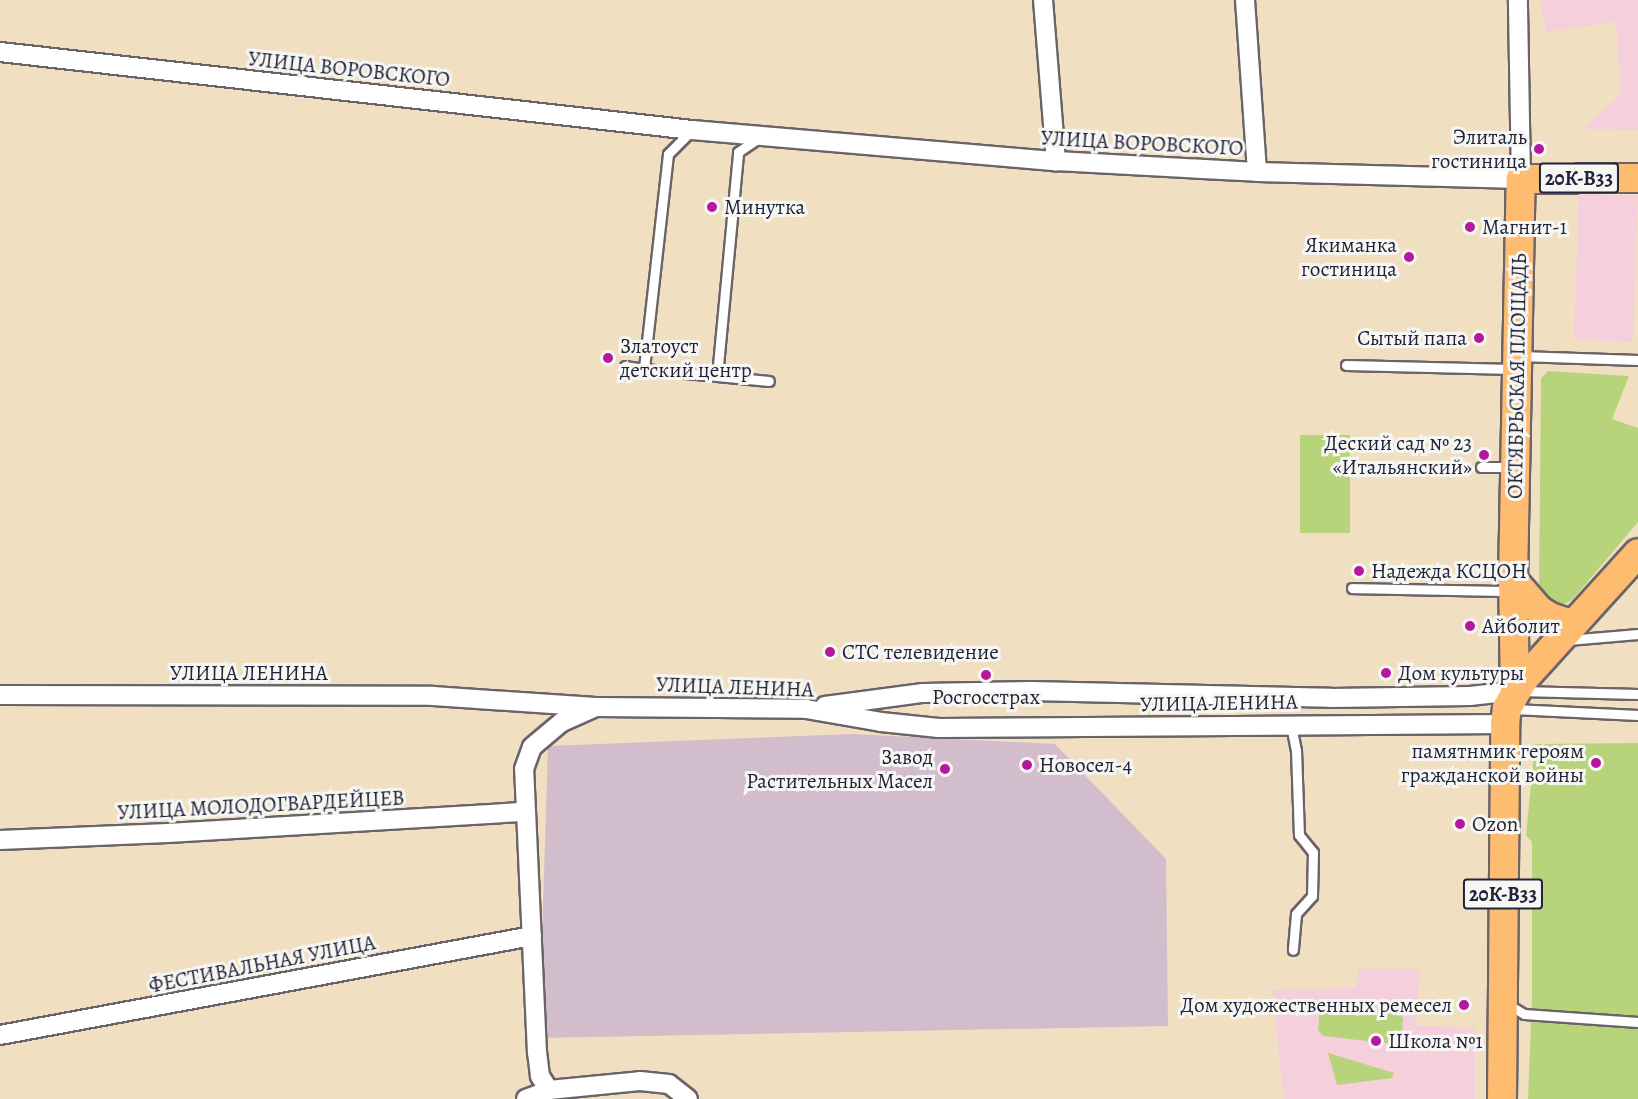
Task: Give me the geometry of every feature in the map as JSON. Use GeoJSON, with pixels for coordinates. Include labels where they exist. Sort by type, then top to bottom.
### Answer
{"type":"FeatureCollection","features":[{"type":"Feature","properties":{"kind":"main road","name":"20К-В33"},"geometry":{"type":"LineString","coordinates":[[1521,179],[1638,178]]}},
{"type":"Feature","properties":{"kind":"main road","name":"ОКТЯБРЬСКАЯ ПЛОЩАДЬ"},"geometry":{"type":"LineString","coordinates":[[1502,1099],[1502,1000],[1514,585],[1521,179]]}},
{"type":"Feature","properties":{"kind":"main road"},"geometry":{"type":"LineString","coordinates":[[1509,708],[1564,632],[1638,553]]}},
{"type":"Feature","properties":{"kind":"main road"},"geometry":{"type":"LineString","coordinates":[[1514,585],[1564,632]]}},
{"type":"Feature","properties":{"kind":"street"},"geometry":{"type":"LineString","coordinates":[[1043,0],[1056,161]]}},
{"type":"Feature","properties":{"kind":"street"},"geometry":{"type":"LineString","coordinates":[[1245,0],[1257,172]]}},
{"type":"Feature","properties":{"kind":"street"},"geometry":{"type":"LineString","coordinates":[[1518,0],[1521,179]]}},
{"type":"Feature","properties":{"kind":"street","name":"УЛИЦА ВОРОВСКОГО"},"geometry":{"type":"LineString","coordinates":[[0,52],[692,130],[1056,161],[1257,172],[1521,179]]}},
{"type":"Feature","properties":{"kind":"street"},"geometry":{"type":"LineString","coordinates":[[806,709],[922,693],[1031,691],[1331,698],[1470,696],[1509,708]]}},
{"type":"Feature","properties":{"kind":"street","name":"УЛИЦА ЛЕНИНА"},"geometry":{"type":"LineString","coordinates":[[0,695],[434,696],[596,707],[806,709],[881,722],[939,728],[1291,725],[1509,708]]}},
{"type":"Feature","properties":{"kind":"street"},"geometry":{"type":"LineString","coordinates":[[549,1090],[540,1076],[537,1053],[524,812],[524,769],[532,747],[562,723],[596,707]]}},
{"type":"Feature","properties":{"kind":"street","name":"УЛИЦА МОЛОДОГВАРДЕЙЦЕВ"},"geometry":{"type":"LineString","coordinates":[[0,840],[180,833],[524,812]]}},
{"type":"Feature","properties":{"kind":"street","name":"ФЕСТИВАЛЬНАЯ УЛИЦА"},"geometry":{"type":"LineString","coordinates":[[0,1035],[532,936]]}},
{"type":"Feature","properties":{"kind":"street"},"geometry":{"type":"LineString","coordinates":[[526,1099],[549,1090],[640,1081],[669,1084],[688,1099]]}},
{"type":"Feature","properties":{"kind":"lane"},"geometry":{"type":"LineString","coordinates":[[644,369],[668,154],[692,130]]}},
{"type":"Feature","properties":{"kind":"lane"},"geometry":{"type":"LineString","coordinates":[[717,376],[738,152],[762,136]]}},
{"type":"Feature","properties":{"kind":"lane"},"geometry":{"type":"LineString","coordinates":[[1346,365],[1638,360]]}},
{"type":"Feature","properties":{"kind":"lane"},"geometry":{"type":"LineString","coordinates":[[625,366],[769,381]]}},
{"type":"Feature","properties":{"kind":"lane"},"geometry":{"type":"LineString","coordinates":[[1481,467],[1515,467]]}},
{"type":"Feature","properties":{"kind":"lane"},"geometry":{"type":"LineString","coordinates":[[1352,588],[1514,585]]}},
{"type":"Feature","properties":{"kind":"lane"},"geometry":{"type":"LineString","coordinates":[[1564,632],[1638,634]]}},
{"type":"Feature","properties":{"kind":"lane"},"geometry":{"type":"LineString","coordinates":[[1509,708],[1638,694]]}},
{"type":"Feature","properties":{"kind":"lane"},"geometry":{"type":"LineString","coordinates":[[1509,708],[1638,715]]}},
{"type":"Feature","properties":{"kind":"lane"},"geometry":{"type":"LineString","coordinates":[[1291,725],[1296,750],[1299,836],[1313,852],[1312,896],[1296,914],[1293,950]]}},
{"type":"Feature","properties":{"kind":"lane"},"geometry":{"type":"LineString","coordinates":[[1502,1000],[1524,1014],[1638,1023]]}},
{"type":"Feature","properties":{"kind":"shaded area"},"geometry":{"type":"Polygon","coordinates":[[[1540,0],[1638,0],[1638,130],[1583,129],[1621,95],[1616,22],[1546,32],[1540,0]]]}},
{"type":"Feature","properties":{"kind":"shaded area"},"geometry":{"type":"Polygon","coordinates":[[[1579,194],[1638,196],[1633,342],[1574,340],[1579,194]]]}},
{"type":"Feature","properties":{"kind":"shaded area"},"geometry":{"type":"Polygon","coordinates":[[[853,734],[1055,744],[1166,859],[1168,1026],[539,1038],[548,746],[853,734]]]}},
{"type":"Feature","properties":{"kind":"shaded area","name":"Школа №1"},"geometry":{"type":"Polygon","coordinates":[[[1358,969],[1420,969],[1416,1026],[1475,1027],[1475,1099],[1284,1099],[1272,990],[1356,988],[1358,969]]]}},
{"type":"Feature","properties":{"kind":"green space"},"geometry":{"type":"Polygon","coordinates":[[[1548,371],[1629,376],[1612,419],[1638,428],[1638,522],[1573,599],[1561,606],[1550,605],[1539,592],[1541,378],[1548,371]]]}},
{"type":"Feature","properties":{"kind":"green space"},"geometry":{"type":"Polygon","coordinates":[[[1300,435],[1350,435],[1350,533],[1300,533],[1300,435]]]}},
{"type":"Feature","properties":{"kind":"green space"},"geometry":{"type":"Polygon","coordinates":[[[1638,743],[1638,1099],[1528,1099],[1532,997],[1532,842],[1526,835],[1535,744],[1638,743]]]}},
{"type":"Feature","properties":{"kind":"green space"},"geometry":{"type":"Polygon","coordinates":[[[1328,1005],[1395,1011],[1403,1018],[1402,1036],[1393,1044],[1323,1036],[1318,1030],[1320,1007],[1328,1005]]]}},
{"type":"Feature","properties":{"kind":"green space"},"geometry":{"type":"Polygon","coordinates":[[[1328,1053],[1394,1073],[1392,1078],[1337,1085],[1328,1053]]]}},
{"type":"Feature","properties":{"kind":"place","name":"Элиталь гостиница"},"geometry":{"type":"Point","coordinates":[1539,149]}},
{"type":"Feature","properties":{"kind":"place","name":"Минутка"},"geometry":{"type":"Point","coordinates":[712,207]}},
{"type":"Feature","properties":{"kind":"place","name":"Магнит-1"},"geometry":{"type":"Point","coordinates":[1470,227]}},
{"type":"Feature","properties":{"kind":"place","name":"Якиманка гостиница"},"geometry":{"type":"Point","coordinates":[1409,257]}},
{"type":"Feature","properties":{"kind":"place","name":"Сытый папа"},"geometry":{"type":"Point","coordinates":[1479,338]}},
{"type":"Feature","properties":{"kind":"place","name":"Златоуст детский центр"},"geometry":{"type":"Point","coordinates":[608,358]}},
{"type":"Feature","properties":{"kind":"place","name":"Деский сад № 23 «Итальянский»"},"geometry":{"type":"Point","coordinates":[1484,455]}},
{"type":"Feature","properties":{"kind":"place","name":"Надежда КСЦОН"},"geometry":{"type":"Point","coordinates":[1359,571]}},
{"type":"Feature","properties":{"kind":"place","name":"Айболит"},"geometry":{"type":"Point","coordinates":[1470,626]}},
{"type":"Feature","properties":{"kind":"place","name":"СТС телевидение"},"geometry":{"type":"Point","coordinates":[830,652]}},
{"type":"Feature","properties":{"kind":"place","name":"Дом культуры"},"geometry":{"type":"Point","coordinates":[1386,673]}},
{"type":"Feature","properties":{"kind":"place","name":"Росгосстрах"},"geometry":{"type":"Point","coordinates":[986,675]}},
{"type":"Feature","properties":{"kind":"place","name":"памятнмик героям гражданской войны"},"geometry":{"type":"Point","coordinates":[1596,763]}},
{"type":"Feature","properties":{"kind":"place","name":"Новосел-4"},"geometry":{"type":"Point","coordinates":[1027,765]}},
{"type":"Feature","properties":{"kind":"place","name":"Завод Растительных Масел"},"geometry":{"type":"Point","coordinates":[945,769]}},
{"type":"Feature","properties":{"kind":"place","name":"Ozon"},"geometry":{"type":"Point","coordinates":[1460,824]}},
{"type":"Feature","properties":{"kind":"place","name":"Дом художественных ремесел"},"geometry":{"type":"Point","coordinates":[1464,1005]}},
{"type":"Feature","properties":{"kind":"place","name":"Школа №1"},"geometry":{"type":"Point","coordinates":[1376,1041]}}]}
